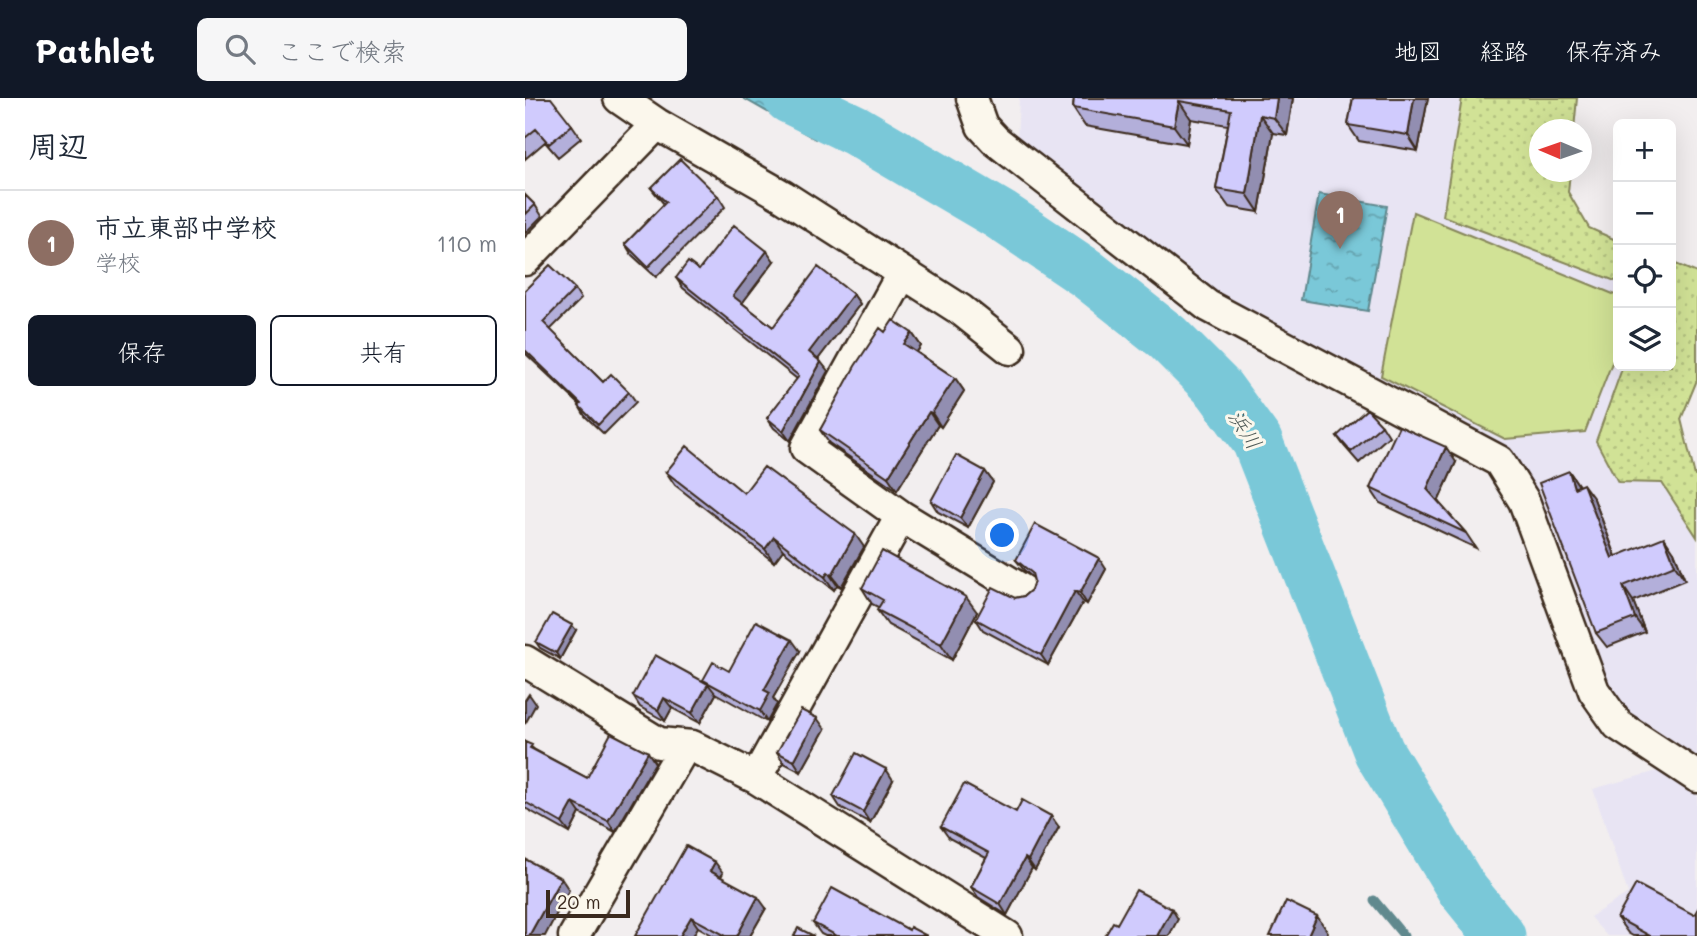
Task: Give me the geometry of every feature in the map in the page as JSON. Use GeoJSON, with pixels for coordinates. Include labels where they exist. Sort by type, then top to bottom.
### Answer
{"type":"FeatureCollection","features":[{"type":"Feature","properties":{"kind":"street"},"geometry":{"type":"LineString","coordinates":[[619,98],[657,124],[783,197],[961,310],[1010,349]]}},
{"type":"Feature","properties":{"kind":"street"},"geometry":{"type":"LineString","coordinates":[[972,98],[982,125],[995,140],[1208,306],[1499,461],[1524,501],[1594,691],[1618,725],[1697,778]]}},
{"type":"Feature","properties":{"kind":"street"},"geometry":{"type":"LineString","coordinates":[[525,260],[657,124]]}},
{"type":"Feature","properties":{"kind":"street"},"geometry":{"type":"LineString","coordinates":[[902,274],[806,447],[901,516],[1024,591]]}},
{"type":"Feature","properties":{"kind":"street"},"geometry":{"type":"LineString","coordinates":[[756,778],[901,516]]}},
{"type":"Feature","properties":{"kind":"street"},"geometry":{"type":"LineString","coordinates":[[525,660],[659,743],[692,746],[756,778],[1007,936]]}},
{"type":"Feature","properties":{"kind":"street"},"geometry":{"type":"LineString","coordinates":[[574,936],[685,746]]}},
{"type":"Feature","properties":{"kind":"shaded area"},"geometry":{"type":"Polygon","coordinates":[[[1019,98],[1462,98],[1443,216],[1613,280],[1613,371],[1621,371],[1596,441],[1661,483],[1697,537],[1697,936],[1607,936],[1590,917],[1628,893],[1593,789],[1661,770],[1601,720],[1504,447],[1213,299],[1017,142],[1019,98]]]}},
{"type":"Feature","properties":{"kind":"green space"},"geometry":{"type":"Polygon","coordinates":[[[1462,98],[1577,98],[1575,119],[1529,119],[1529,182],[1569,182],[1568,192],[1589,228],[1613,239],[1613,280],[1443,216],[1462,98]]]}},
{"type":"Feature","properties":{"kind":"green space"},"geometry":{"type":"Polygon","coordinates":[[[1413,212],[1613,294],[1613,360],[1585,432],[1505,439],[1381,376],[1413,212]]]}},
{"type":"Feature","properties":{"kind":"green space"},"geometry":{"type":"Polygon","coordinates":[[[1676,264],[1697,273],[1697,380],[1681,419],[1697,476],[1697,537],[1662,483],[1618,482],[1596,441],[1621,371],[1676,371],[1676,264]]]}},
{"type":"Feature","properties":{"kind":"water"},"geometry":{"type":"Polygon","coordinates":[[[743,98],[819,98],[834,105],[815,139],[743,98]]]}},
{"type":"Feature","properties":{"kind":"water"},"geometry":{"type":"Polygon","coordinates":[[[1319,194],[1387,206],[1368,311],[1301,300],[1319,194]]]}},
{"type":"Feature","properties":{"kind":"building"},"geometry":{"type":"Polygon","coordinates":[[[525,98],[551,98],[572,125],[549,144],[536,129],[525,138],[525,98]]]}},
{"type":"Feature","properties":{"kind":"building"},"geometry":{"type":"Polygon","coordinates":[[[1074,98],[1277,98],[1274,118],[1260,115],[1247,194],[1216,189],[1231,110],[1179,101],[1174,126],[1073,108],[1074,98]]]}},
{"type":"Feature","properties":{"kind":"building"},"geometry":{"type":"Polygon","coordinates":[[[1353,98],[1414,98],[1408,135],[1348,125],[1353,98]]]}},
{"type":"Feature","properties":{"kind":"building"},"geometry":{"type":"Polygon","coordinates":[[[680,159],[718,196],[648,267],[625,244],[666,202],[651,188],[680,159]]]}},
{"type":"Feature","properties":{"kind":"building"},"geometry":{"type":"Polygon","coordinates":[[[525,195],[535,205],[525,215],[525,195]]]}},
{"type":"Feature","properties":{"kind":"building"},"geometry":{"type":"Polygon","coordinates":[[[734,225],[767,251],[733,296],[773,327],[818,267],[853,294],[809,352],[821,362],[783,431],[767,418],[799,376],[676,278],[688,262],[699,270],[734,225]]]}},
{"type":"Feature","properties":{"kind":"building"},"geometry":{"type":"Polygon","coordinates":[[[550,265],[575,289],[543,322],[603,382],[611,374],[629,392],[598,425],[579,406],[581,404],[525,350],[525,290],[550,265]]]}},
{"type":"Feature","properties":{"kind":"building"},"geometry":{"type":"Polygon","coordinates":[[[893,320],[912,333],[904,344],[955,378],[932,413],[929,412],[888,477],[820,430],[855,366],[880,328],[885,332],[893,320]]]}},
{"type":"Feature","properties":{"kind":"building"},"geometry":{"type":"Polygon","coordinates":[[[1367,409],[1382,425],[1351,452],[1337,436],[1367,409]]]}},
{"type":"Feature","properties":{"kind":"building"},"geometry":{"type":"Polygon","coordinates":[[[1399,426],[1446,447],[1427,489],[1466,533],[1370,488],[1399,426]]]}},
{"type":"Feature","properties":{"kind":"building"},"geometry":{"type":"Polygon","coordinates":[[[687,446],[744,493],[764,467],[855,534],[832,575],[828,572],[825,577],[774,537],[765,549],[666,472],[687,446]]]}},
{"type":"Feature","properties":{"kind":"building"},"geometry":{"type":"Polygon","coordinates":[[[956,455],[985,471],[960,518],[931,501],[956,455]]]}},
{"type":"Feature","properties":{"kind":"building"},"geometry":{"type":"Polygon","coordinates":[[[1569,471],[1574,488],[1583,484],[1612,558],[1664,537],[1675,565],[1623,586],[1635,618],[1596,633],[1539,483],[1569,471]]]}},
{"type":"Feature","properties":{"kind":"building"},"geometry":{"type":"Polygon","coordinates":[[[1035,524],[1099,558],[1080,593],[1075,591],[1041,655],[976,619],[993,587],[1015,598],[1024,596],[1031,590],[1034,581],[1032,573],[1016,560],[1035,524]]]}},
{"type":"Feature","properties":{"kind":"building"},"geometry":{"type":"Polygon","coordinates":[[[882,551],[966,597],[941,644],[877,610],[883,600],[862,588],[882,551]]]}},
{"type":"Feature","properties":{"kind":"building"},"geometry":{"type":"Polygon","coordinates":[[[552,614],[572,625],[556,653],[536,642],[552,614]]]}},
{"type":"Feature","properties":{"kind":"building"},"geometry":{"type":"Polygon","coordinates":[[[756,621],[792,640],[764,690],[770,693],[760,711],[703,680],[713,662],[729,671],[756,621]]]}},
{"type":"Feature","properties":{"kind":"building"},"geometry":{"type":"Polygon","coordinates":[[[655,655],[708,684],[692,713],[664,698],[658,710],[633,696],[655,655]]]}},
{"type":"Feature","properties":{"kind":"building"},"geometry":{"type":"Polygon","coordinates":[[[801,710],[817,718],[794,761],[777,752],[801,710]]]}},
{"type":"Feature","properties":{"kind":"building"},"geometry":{"type":"Polygon","coordinates":[[[611,733],[648,752],[608,821],[573,803],[562,823],[525,802],[525,742],[532,745],[530,748],[587,778],[611,733]]]}},
{"type":"Feature","properties":{"kind":"building"},"geometry":{"type":"Polygon","coordinates":[[[856,753],[886,769],[863,812],[833,796],[856,753]]]}},
{"type":"Feature","properties":{"kind":"building"},"geometry":{"type":"Polygon","coordinates":[[[964,784],[1016,812],[1022,800],[1051,816],[1028,860],[1025,858],[1000,904],[971,887],[989,853],[941,827],[964,784]]]}},
{"type":"Feature","properties":{"kind":"building"},"geometry":{"type":"Polygon","coordinates":[[[686,846],[715,862],[710,871],[758,897],[737,936],[726,936],[691,917],[680,936],[635,936],[686,846]]]}},
{"type":"Feature","properties":{"kind":"building"},"geometry":{"type":"Polygon","coordinates":[[[525,859],[561,878],[529,936],[525,936],[525,859]]]}},
{"type":"Feature","properties":{"kind":"building"},"geometry":{"type":"Polygon","coordinates":[[[1636,884],[1694,915],[1697,910],[1697,936],[1650,936],[1617,918],[1636,884]]]}},
{"type":"Feature","properties":{"kind":"building"},"geometry":{"type":"Polygon","coordinates":[[[832,888],[909,930],[910,927],[927,936],[837,936],[813,923],[832,888]]]}},
{"type":"Feature","properties":{"kind":"building"},"geometry":{"type":"Polygon","coordinates":[[[1136,890],[1172,909],[1157,936],[1105,936],[1113,922],[1117,924],[1136,890]]]}},
{"type":"Feature","properties":{"kind":"building"},"geometry":{"type":"Polygon","coordinates":[[[1286,901],[1317,916],[1308,936],[1270,936],[1286,901]]]}},
{"type":"Feature","properties":{"kind":"building"},"geometry":{"type":"Polygon","coordinates":[[[798,928],[814,936],[794,936],[798,928]]]}},
{"type":"Feature","properties":{"kind":"waterway","name":"浜川"},"geometry":{"type":"LineString","coordinates":[[789,98],[855,130],[1000,215],[1086,273],[1167,337],[1219,389],[1257,441],[1379,752],[1462,889],[1500,936]]}},
{"type":"Feature","properties":{"kind":"waterway"},"geometry":{"type":"LineString","coordinates":[[1374,900],[1404,936]]}},
{"type":"Feature","properties":{"kind":"place","name":"市立東部中学校"},"geometry":{"type":"Point","coordinates":[1340,249]}}]}
